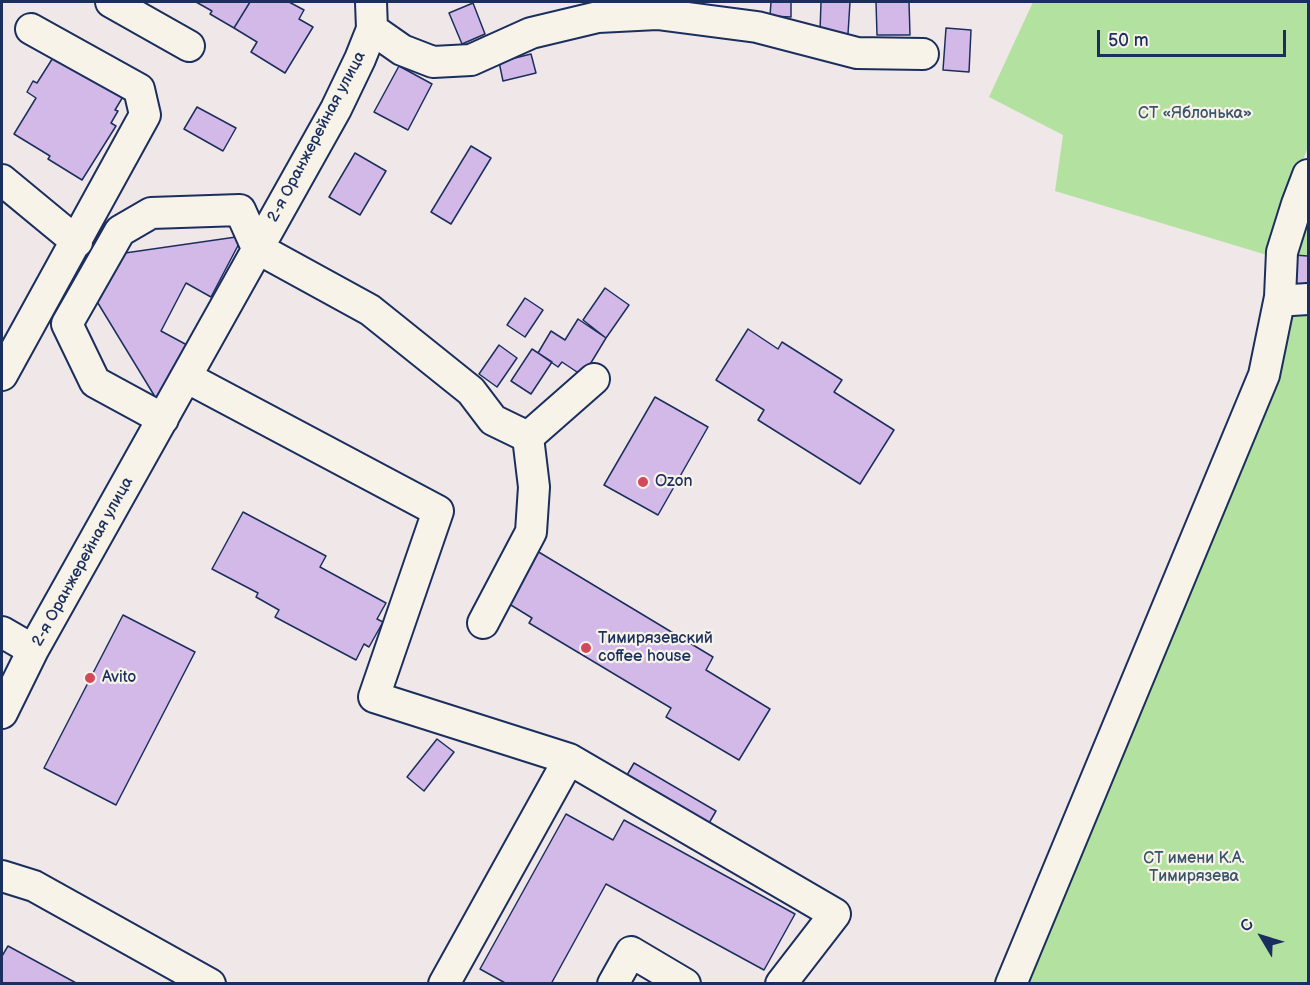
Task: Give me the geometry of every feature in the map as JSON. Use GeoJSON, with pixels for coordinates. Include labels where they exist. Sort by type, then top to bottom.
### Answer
{"type":"FeatureCollection","features":[{"type":"Feature","properties":{"kind":"street"},"geometry":{"type":"LineString","coordinates":[[111,2],[189,46]]}},
{"type":"Feature","properties":{"kind":"street","name":"2-я Оранжерейная улица"},"geometry":{"type":"LineString","coordinates":[[372,15],[402,50],[432,62],[471,60],[531,33],[598,16],[657,14],[757,27],[857,53],[923,54]]}},
{"type":"Feature","properties":{"kind":"street","name":"2-я Оранжерейная улица"},"geometry":{"type":"LineString","coordinates":[[2,713],[33,650],[336,109],[360,60],[372,15]]}},
{"type":"Feature","properties":{"kind":"street"},"geometry":{"type":"LineString","coordinates":[[2,375],[145,115],[139,89],[31,29]]}},
{"type":"Feature","properties":{"kind":"street"},"geometry":{"type":"LineString","coordinates":[[1011,984],[1294,298],[1282,252],[1308,175]]}},
{"type":"Feature","properties":{"kind":"street"},"geometry":{"type":"LineString","coordinates":[[2,180],[77,242]]}},
{"type":"Feature","properties":{"kind":"street"},"geometry":{"type":"LineString","coordinates":[[163,419],[95,382],[67,324],[120,231],[150,213],[240,210],[257,248],[370,310],[471,391],[494,420],[528,437]]}},
{"type":"Feature","properties":{"kind":"street"},"geometry":{"type":"LineString","coordinates":[[186,377],[438,511],[374,698],[569,759],[835,914],[782,984]]}},
{"type":"Feature","properties":{"kind":"street"},"geometry":{"type":"LineString","coordinates":[[528,437],[594,379]]}},
{"type":"Feature","properties":{"kind":"street"},"geometry":{"type":"LineString","coordinates":[[483,622],[531,532],[534,488],[528,437]]}},
{"type":"Feature","properties":{"kind":"street"},"geometry":{"type":"LineString","coordinates":[[2,632],[33,650]]}},
{"type":"Feature","properties":{"kind":"street"},"geometry":{"type":"LineString","coordinates":[[444,984],[569,759]]}},
{"type":"Feature","properties":{"kind":"street"},"geometry":{"type":"LineString","coordinates":[[2,876],[34,886],[210,984]]}},
{"type":"Feature","properties":{"kind":"street"},"geometry":{"type":"LineString","coordinates":[[613,984],[631,952],[685,984]]}},
{"type":"Feature","properties":{"kind":"green space","name":"СТ «Яблонька»"},"geometry":{"type":"Polygon","coordinates":[[[1033,2],[1308,2],[1308,147],[1267,255],[1055,191],[1063,135],[989,97],[1033,2]]]}},
{"type":"Feature","properties":{"kind":"green space","name":"СТ имени К.А. Тимирязева"},"geometry":{"type":"Polygon","coordinates":[[[1308,199],[1308,983],[1022,984],[1294,255],[1308,199]]]}},
{"type":"Feature","properties":{"kind":"building"},"geometry":{"type":"Polygon","coordinates":[[[196,2],[250,2],[234,28],[210,14],[212,11],[196,2]]]}},
{"type":"Feature","properties":{"kind":"building"},"geometry":{"type":"Polygon","coordinates":[[[250,2],[289,2],[304,10],[299,19],[313,27],[285,73],[251,52],[257,42],[234,28],[250,2]]]}},
{"type":"Feature","properties":{"kind":"building"},"geometry":{"type":"Polygon","coordinates":[[[771,2],[791,2],[791,17],[770,16],[771,2]]]}},
{"type":"Feature","properties":{"kind":"building"},"geometry":{"type":"Polygon","coordinates":[[[821,2],[850,2],[848,34],[820,32],[821,2]]]}},
{"type":"Feature","properties":{"kind":"building"},"geometry":{"type":"Polygon","coordinates":[[[876,2],[909,2],[910,35],[877,35],[876,2]]]}},
{"type":"Feature","properties":{"kind":"building"},"geometry":{"type":"Polygon","coordinates":[[[473,3],[485,34],[462,44],[449,13],[473,3]]]}},
{"type":"Feature","properties":{"kind":"building"},"geometry":{"type":"Polygon","coordinates":[[[946,28],[971,30],[969,72],[943,70],[946,28]]]}},
{"type":"Feature","properties":{"kind":"building"},"geometry":{"type":"Polygon","coordinates":[[[56,53],[124,95],[115,110],[118,111],[111,123],[116,126],[82,180],[48,159],[50,156],[14,134],[36,98],[27,92],[33,81],[37,83],[56,53]]]}},
{"type":"Feature","properties":{"kind":"building"},"geometry":{"type":"Polygon","coordinates":[[[531,54],[536,73],[503,81],[499,62],[531,54]]]}},
{"type":"Feature","properties":{"kind":"building"},"geometry":{"type":"Polygon","coordinates":[[[399,66],[432,84],[408,130],[374,112],[399,66]]]}},
{"type":"Feature","properties":{"kind":"building"},"geometry":{"type":"Polygon","coordinates":[[[197,107],[236,128],[223,151],[184,129],[197,107]]]}},
{"type":"Feature","properties":{"kind":"building"},"geometry":{"type":"Polygon","coordinates":[[[471,146],[491,158],[451,224],[431,212],[471,146]]]}},
{"type":"Feature","properties":{"kind":"building"},"geometry":{"type":"Polygon","coordinates":[[[355,153],[386,171],[360,215],[329,197],[355,153]]]}},
{"type":"Feature","properties":{"kind":"building"},"geometry":{"type":"Polygon","coordinates":[[[243,236],[211,297],[186,283],[161,331],[187,345],[157,400],[93,295],[118,254],[243,236]]]}},
{"type":"Feature","properties":{"kind":"building"},"geometry":{"type":"Polygon","coordinates":[[[1294,255],[1308,256],[1308,289],[1291,287],[1294,255]]]}},
{"type":"Feature","properties":{"kind":"building"},"geometry":{"type":"Polygon","coordinates":[[[605,288],[629,305],[606,338],[583,320],[605,288]]]}},
{"type":"Feature","properties":{"kind":"building"},"geometry":{"type":"Polygon","coordinates":[[[525,298],[543,310],[525,337],[507,325],[525,298]]]}},
{"type":"Feature","properties":{"kind":"building"},"geometry":{"type":"Polygon","coordinates":[[[578,319],[606,338],[583,376],[562,362],[558,367],[538,353],[551,331],[565,340],[578,319]]]}},
{"type":"Feature","properties":{"kind":"building"},"geometry":{"type":"Polygon","coordinates":[[[748,329],[778,349],[782,342],[842,380],[834,392],[894,430],[860,484],[758,420],[764,410],[716,380],[748,329]]]}},
{"type":"Feature","properties":{"kind":"building"},"geometry":{"type":"Polygon","coordinates":[[[499,345],[517,358],[497,387],[479,374],[499,345]]]}},
{"type":"Feature","properties":{"kind":"building"},"geometry":{"type":"Polygon","coordinates":[[[532,349],[552,362],[531,394],[511,381],[532,349]]]}},
{"type":"Feature","properties":{"kind":"building"},"geometry":{"type":"Polygon","coordinates":[[[655,397],[708,427],[658,515],[604,485],[655,397]]]}},
{"type":"Feature","properties":{"kind":"building"},"geometry":{"type":"Polygon","coordinates":[[[243,512],[326,556],[320,567],[386,603],[377,619],[383,622],[369,647],[364,644],[356,660],[275,617],[279,610],[256,597],[258,593],[212,569],[243,512]]]}},
{"type":"Feature","properties":{"kind":"building"},"geometry":{"type":"Polygon","coordinates":[[[537,551],[713,657],[706,670],[770,709],[739,760],[666,717],[671,708],[529,623],[532,618],[506,602],[537,551]]]}},
{"type":"Feature","properties":{"kind":"building"},"geometry":{"type":"Polygon","coordinates":[[[123,615],[195,652],[116,805],[44,768],[123,615]]]}},
{"type":"Feature","properties":{"kind":"building"},"geometry":{"type":"Polygon","coordinates":[[[437,739],[454,752],[424,791],[407,777],[437,739]]]}},
{"type":"Feature","properties":{"kind":"building"},"geometry":{"type":"Polygon","coordinates":[[[634,763],[716,811],[705,830],[623,782],[634,763]]]}},
{"type":"Feature","properties":{"kind":"building"},"geometry":{"type":"Polygon","coordinates":[[[566,814],[613,840],[624,820],[795,914],[764,970],[606,884],[551,984],[507,984],[480,969],[566,814]]]}},
{"type":"Feature","properties":{"kind":"building"},"geometry":{"type":"Polygon","coordinates":[[[8,946],[78,984],[2,984],[2,956],[8,946]]]}},
{"type":"Feature","properties":{"kind":"place","name":"Ozon"},"geometry":{"type":"Point","coordinates":[643,482]}},
{"type":"Feature","properties":{"kind":"place","name":"Тимирязевский coffee house"},"geometry":{"type":"Point","coordinates":[586,648]}},
{"type":"Feature","properties":{"kind":"place","name":"Avito"},"geometry":{"type":"Point","coordinates":[90,678]}}]}
